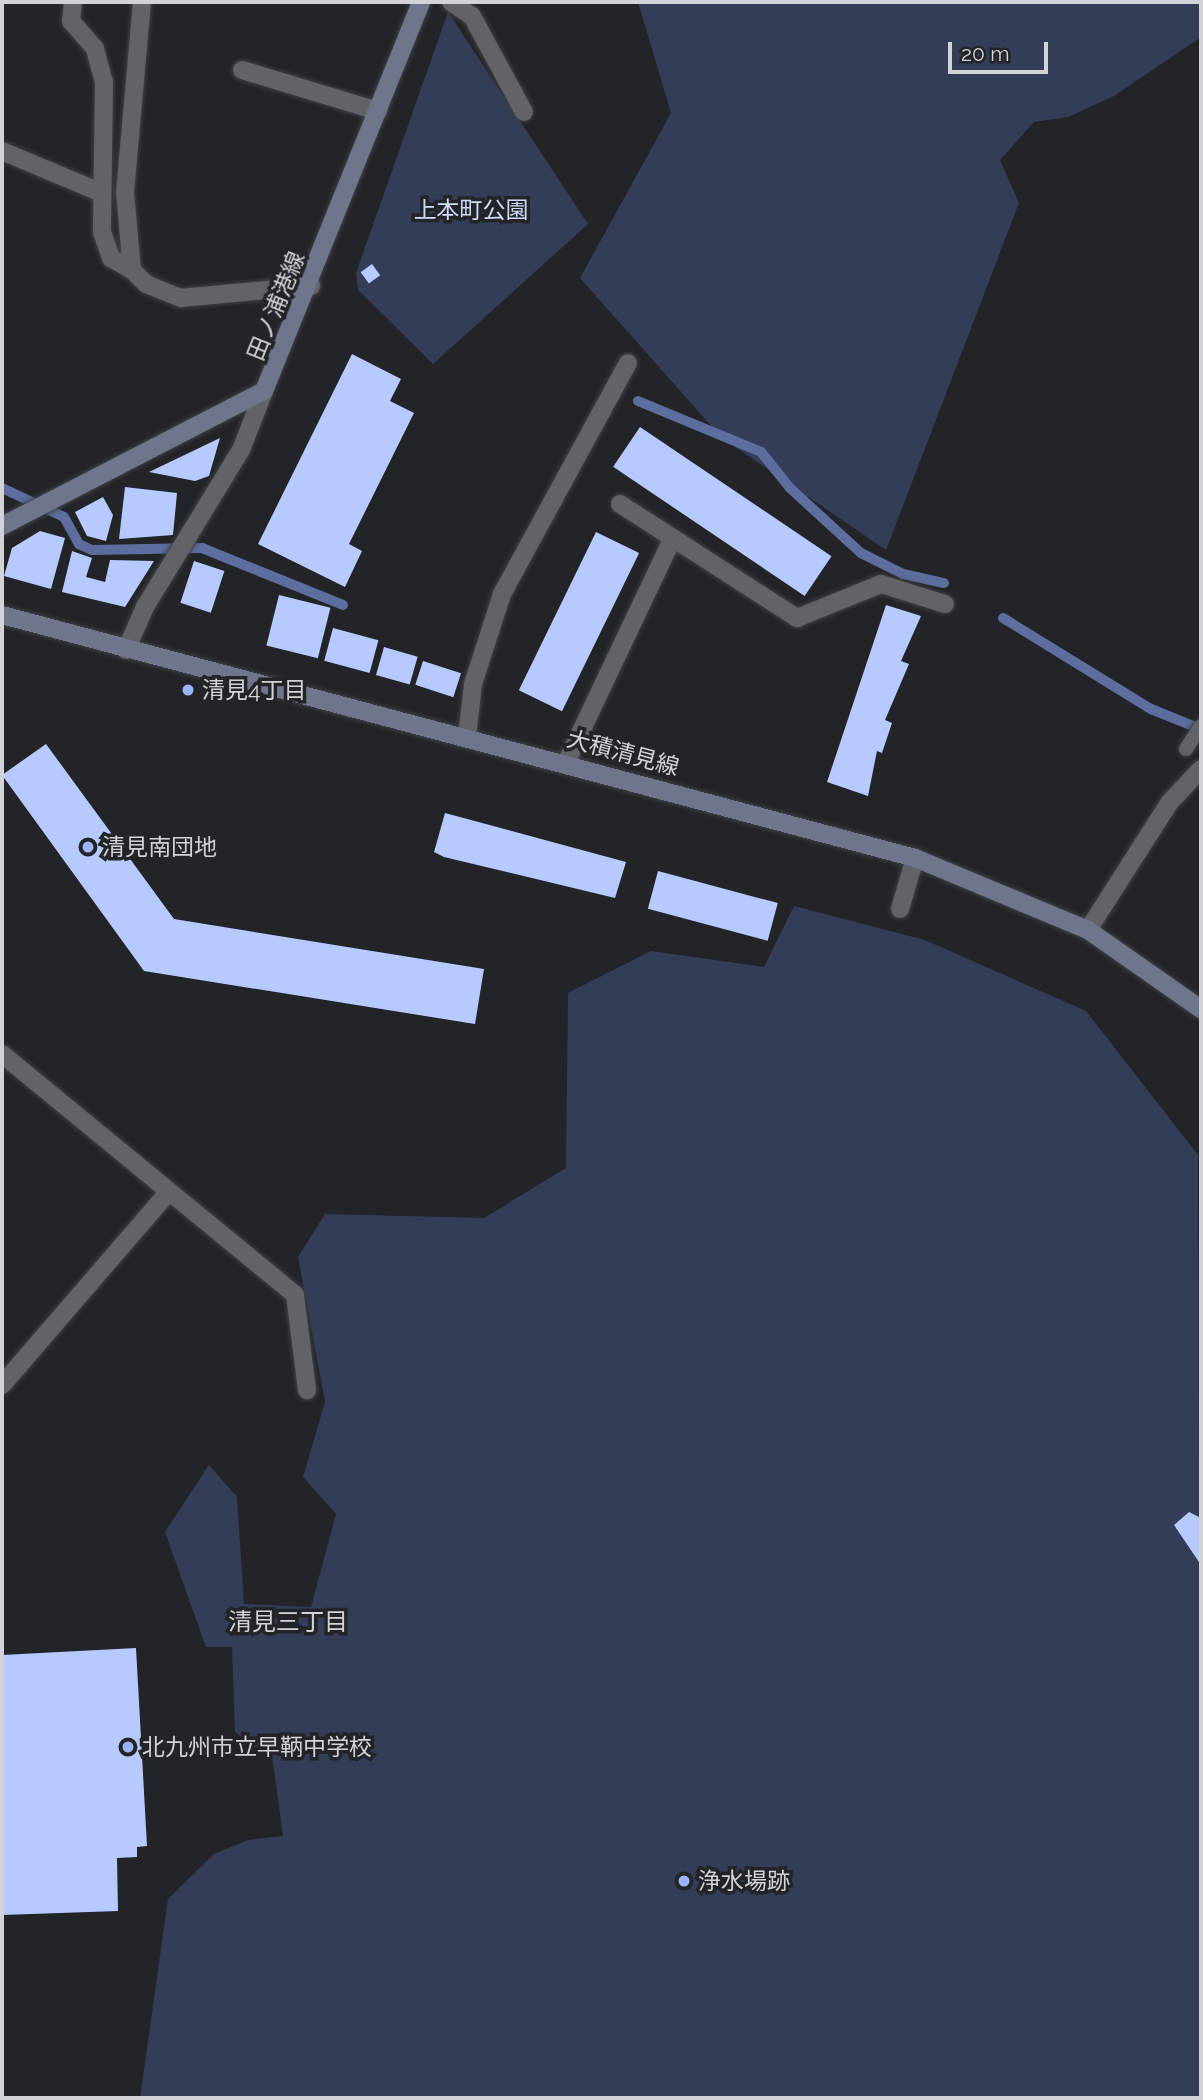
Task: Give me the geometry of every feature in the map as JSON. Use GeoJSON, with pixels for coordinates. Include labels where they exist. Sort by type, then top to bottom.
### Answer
{"type":"FeatureCollection","features":[{"type":"Feature","properties":{"kind":"main road","name":"田ノ浦港線"},"geometry":{"type":"LineString","coordinates":[[2,526],[264,391],[311,286],[421,2]]}},
{"type":"Feature","properties":{"kind":"main road","name":"大積清見線"},"geometry":{"type":"LineString","coordinates":[[2,615],[915,858],[1088,930],[1201,1010]]}},
{"type":"Feature","properties":{"kind":"street"},"geometry":{"type":"LineString","coordinates":[[74,2],[71,21],[94,48],[104,82],[102,232],[111,258],[132,270],[146,284],[181,298],[311,286]]}},
{"type":"Feature","properties":{"kind":"street"},"geometry":{"type":"LineString","coordinates":[[132,270],[125,192],[142,2]]}},
{"type":"Feature","properties":{"kind":"street"},"geometry":{"type":"LineString","coordinates":[[451,2],[472,16],[524,112]]}},
{"type":"Feature","properties":{"kind":"street"},"geometry":{"type":"LineString","coordinates":[[242,70],[378,111]]}},
{"type":"Feature","properties":{"kind":"street"},"geometry":{"type":"LineString","coordinates":[[2,151],[102,193]]}},
{"type":"Feature","properties":{"kind":"street"},"geometry":{"type":"LineString","coordinates":[[467,737],[472,684],[502,594],[628,363]]}},
{"type":"Feature","properties":{"kind":"street"},"geometry":{"type":"LineString","coordinates":[[126,650],[182,546],[241,450],[264,391]]}},
{"type":"Feature","properties":{"kind":"street"},"geometry":{"type":"LineString","coordinates":[[620,504],[797,618],[881,584],[945,604]]}},
{"type":"Feature","properties":{"kind":"street"},"geometry":{"type":"LineString","coordinates":[[566,763],[673,538]]}},
{"type":"Feature","properties":{"kind":"street"},"geometry":{"type":"LineString","coordinates":[[1088,930],[1170,802],[1201,769]]}},
{"type":"Feature","properties":{"kind":"street"},"geometry":{"type":"LineString","coordinates":[[900,909],[915,858]]}},
{"type":"Feature","properties":{"kind":"street"},"geometry":{"type":"LineString","coordinates":[[2,1054],[168,1194],[295,1294],[307,1391]]}},
{"type":"Feature","properties":{"kind":"street"},"geometry":{"type":"LineString","coordinates":[[2,1385],[168,1194]]}},
{"type":"Feature","properties":{"kind":"lane"},"geometry":{"type":"LineString","coordinates":[[1186,749],[1201,726]]}},
{"type":"Feature","properties":{"kind":"green space"},"geometry":{"type":"Polygon","coordinates":[[[638,2],[1201,2],[1201,37],[1114,96],[1068,117],[1034,122],[1000,160],[1019,203],[886,550],[722,438],[580,278],[671,113],[638,2]]]}},
{"type":"Feature","properties":{"kind":"green space","name":"上本町公園"},"geometry":{"type":"Polygon","coordinates":[[[448,12],[588,224],[433,364],[358,290],[356,273],[448,12]]]}},
{"type":"Feature","properties":{"kind":"green space"},"geometry":{"type":"Polygon","coordinates":[[[794,906],[925,940],[1086,1011],[1198,1155],[1201,2098],[140,2098],[168,1899],[214,1854],[248,1840],[283,1836],[273,1762],[235,1732],[232,1647],[206,1647],[165,1532],[209,1465],[237,1497],[244,1604],[311,1607],[336,1514],[303,1477],[325,1402],[298,1257],[325,1214],[484,1218],[566,1168],[568,993],[651,951],[764,967],[794,906]]]}},
{"type":"Feature","properties":{"kind":"building"},"geometry":{"type":"Polygon","coordinates":[[[372,264],[380,275],[369,284],[361,272],[372,264]]]}},
{"type":"Feature","properties":{"kind":"building"},"geometry":{"type":"Polygon","coordinates":[[[352,354],[401,379],[390,401],[414,413],[349,544],[362,551],[345,587],[258,544],[352,354]]]}},
{"type":"Feature","properties":{"kind":"building"},"geometry":{"type":"Polygon","coordinates":[[[640,427],[832,556],[805,596],[613,467],[640,427]]]}},
{"type":"Feature","properties":{"kind":"building"},"geometry":{"type":"Polygon","coordinates":[[[220,438],[209,476],[195,481],[149,472],[220,438]]]}},
{"type":"Feature","properties":{"kind":"building"},"geometry":{"type":"Polygon","coordinates":[[[125,487],[177,493],[173,535],[119,539],[125,487]]]}},
{"type":"Feature","properties":{"kind":"building"},"geometry":{"type":"Polygon","coordinates":[[[103,497],[113,515],[106,541],[87,536],[75,512],[103,497]]]}},
{"type":"Feature","properties":{"kind":"building"},"geometry":{"type":"Polygon","coordinates":[[[40,531],[65,538],[51,589],[4,576],[12,548],[40,531]]]}},
{"type":"Feature","properties":{"kind":"building"},"geometry":{"type":"Polygon","coordinates":[[[596,532],[639,553],[562,711],[519,690],[596,532]]]}},
{"type":"Feature","properties":{"kind":"building"},"geometry":{"type":"Polygon","coordinates":[[[72,551],[92,558],[86,577],[105,582],[110,560],[154,561],[125,607],[62,592],[72,551]]]}},
{"type":"Feature","properties":{"kind":"building"},"geometry":{"type":"Polygon","coordinates":[[[194,561],[224,571],[211,613],[180,603],[194,561]]]}},
{"type":"Feature","properties":{"kind":"building"},"geometry":{"type":"Polygon","coordinates":[[[279,595],[330,608],[318,658],[266,645],[279,595]]]}},
{"type":"Feature","properties":{"kind":"building"},"geometry":{"type":"Polygon","coordinates":[[[886,605],[921,616],[901,661],[909,664],[885,720],[892,723],[882,753],[877,751],[868,796],[827,782],[886,605]]]}},
{"type":"Feature","properties":{"kind":"building"},"geometry":{"type":"Polygon","coordinates":[[[333,628],[378,640],[370,673],[324,661],[333,628]]]}},
{"type":"Feature","properties":{"kind":"building"},"geometry":{"type":"Polygon","coordinates":[[[384,647],[418,657],[410,685],[376,675],[384,647]]]}},
{"type":"Feature","properties":{"kind":"building"},"geometry":{"type":"Polygon","coordinates":[[[423,661],[461,673],[453,697],[415,685],[423,661]]]}},
{"type":"Feature","properties":{"kind":"building","name":"清見南団地"},"geometry":{"type":"Polygon","coordinates":[[[46,744],[174,919],[484,969],[475,1024],[144,971],[2,775],[46,744]]]}},
{"type":"Feature","properties":{"kind":"building"},"geometry":{"type":"Polygon","coordinates":[[[445,813],[626,862],[615,898],[444,857],[434,852],[445,813]]]}},
{"type":"Feature","properties":{"kind":"building"},"geometry":{"type":"Polygon","coordinates":[[[658,871],[778,903],[768,941],[648,909],[658,871]]]}},
{"type":"Feature","properties":{"kind":"building"},"geometry":{"type":"Polygon","coordinates":[[[1189,1512],[1201,1518],[1201,1565],[1174,1525],[1189,1512]]]}},
{"type":"Feature","properties":{"kind":"building"},"geometry":{"type":"Polygon","coordinates":[[[136,1648],[147,1846],[137,1847],[137,1857],[117,1858],[118,1911],[2,1915],[2,1655],[136,1648]]]}},
{"type":"Feature","properties":{"kind":"waterway"},"geometry":{"type":"LineString","coordinates":[[638,401],[761,452],[790,488],[861,553],[903,574],[944,583]]}},
{"type":"Feature","properties":{"kind":"waterway"},"geometry":{"type":"LineString","coordinates":[[2,488],[64,517],[79,544],[92,550],[202,548],[343,605]]}},
{"type":"Feature","properties":{"kind":"waterway"},"geometry":{"type":"LineString","coordinates":[[1003,618],[1151,709],[1193,726]]}},
{"type":"Feature","properties":{"kind":"place","name":"清見4丁目"},"geometry":{"type":"Point","coordinates":[188,690]}},
{"type":"Feature","properties":{"kind":"place","name":"清見南団地"},"geometry":{"type":"Point","coordinates":[88,847]}},
{"type":"Feature","properties":{"kind":"place","name":"北九州市立早鞆中学校"},"geometry":{"type":"Point","coordinates":[128,1747]}},
{"type":"Feature","properties":{"kind":"place","name":"浄水場跡"},"geometry":{"type":"Point","coordinates":[684,1881]}},
{"type":"Feature","properties":{"kind":"district","name":"清見三丁目"},"geometry":{"type":"Point","coordinates":[288,1622]}}]}
